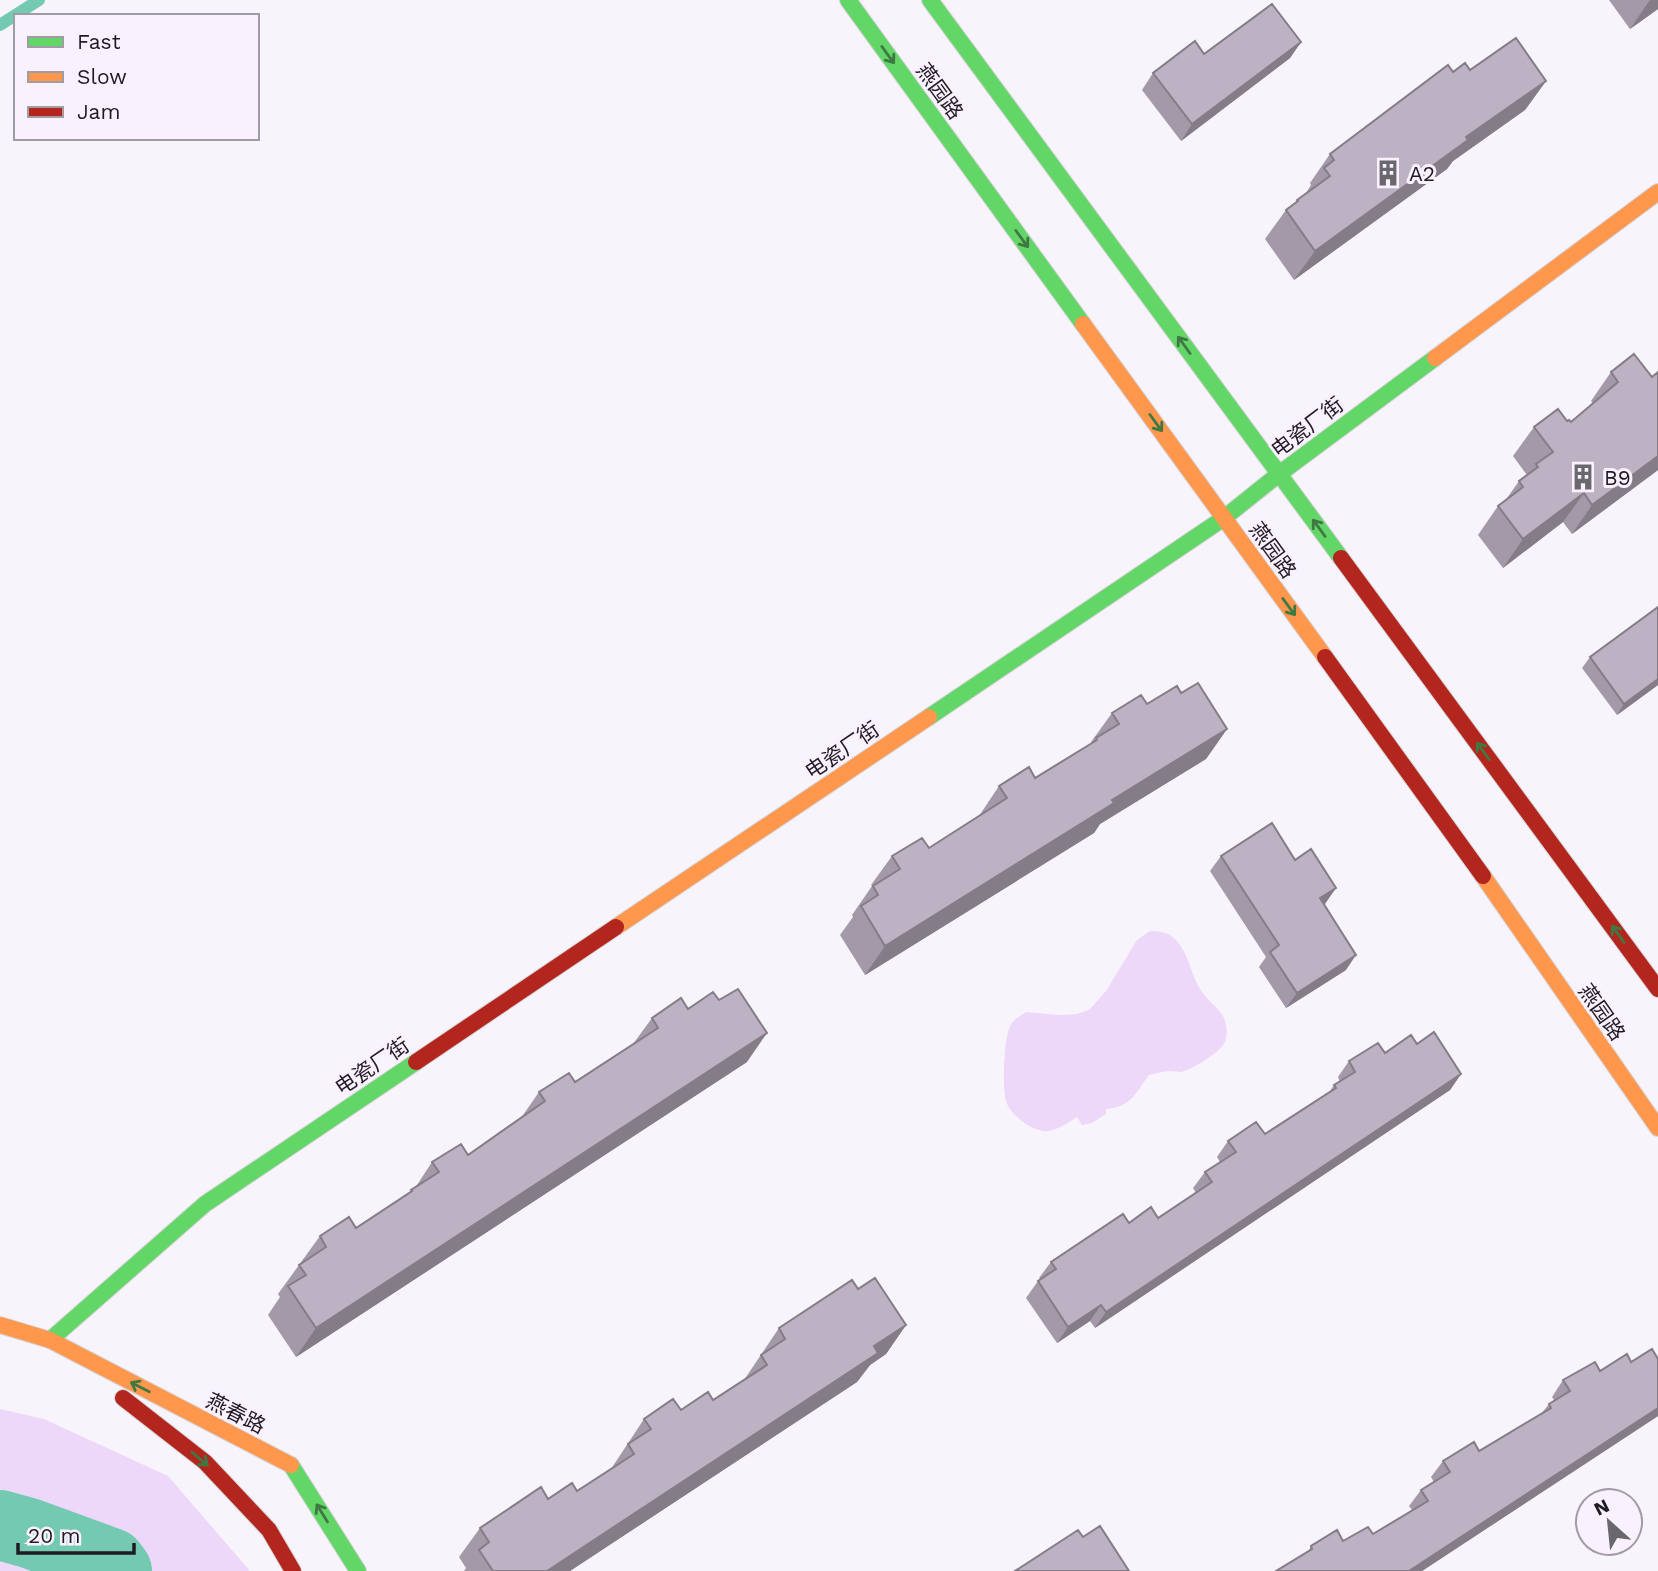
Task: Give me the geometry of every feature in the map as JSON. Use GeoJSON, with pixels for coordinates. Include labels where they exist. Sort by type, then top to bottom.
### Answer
{"type":"FeatureCollection","features":[{"type":"Feature","properties":{"kind":"street","name":"燕园路"},"geometry":{"type":"LineString","coordinates":[[848,0],[1454,835],[1658,1128]]}},
{"type":"Feature","properties":{"kind":"street"},"geometry":{"type":"LineString","coordinates":[[930,0],[1658,989]]}},
{"type":"Feature","properties":{"kind":"street","name":"电瓷厂街"},"geometry":{"type":"LineString","coordinates":[[50,1340],[205,1204],[1224,518],[1279,474],[1658,192]]}},
{"type":"Feature","properties":{"kind":"street","name":"燕春路"},"geometry":{"type":"LineString","coordinates":[[0,1325],[50,1340],[293,1466],[358,1571]]}},
{"type":"Feature","properties":{"kind":"street","name":"燕春路"},"geometry":{"type":"LineString","coordinates":[[50,1340],[205,1462],[269,1530],[293,1571]]}},
{"type":"Feature","properties":{"kind":"shaded area"},"geometry":{"type":"Polygon","coordinates":[[[1150,931],[1167,933],[1180,945],[1198,985],[1224,1019],[1227,1033],[1225,1042],[1212,1055],[1186,1071],[1149,1075],[1127,1102],[1106,1109],[1106,1114],[1092,1123],[1082,1125],[1077,1117],[1052,1130],[1042,1131],[1029,1126],[1012,1112],[1006,1101],[1004,1063],[1010,1026],[1026,1012],[1060,1015],[1089,1010],[1106,991],[1137,940],[1150,931]]]}},
{"type":"Feature","properties":{"kind":"shaded area"},"geometry":{"type":"Polygon","coordinates":[[[0,1409],[44,1419],[168,1476],[250,1571],[0,1571],[0,1409]]]}},
{"type":"Feature","properties":{"kind":"building"},"geometry":{"type":"Polygon","coordinates":[[[1272,4],[1301,42],[1192,124],[1153,73],[1195,41],[1204,54],[1272,4]]]}},
{"type":"Feature","properties":{"kind":"building","name":"A2"},"geometry":{"type":"Polygon","coordinates":[[[1516,38],[1546,81],[1466,137],[1468,140],[1315,251],[1286,210],[1330,176],[1324,168],[1334,160],[1330,154],[1448,65],[1453,72],[1465,63],[1470,70],[1516,38]]]}},
{"type":"Feature","properties":{"kind":"building","name":"B9"},"geometry":{"type":"Polygon","coordinates":[[[1634,354],[1652,377],[1658,372],[1658,456],[1592,505],[1584,493],[1523,539],[1498,506],[1523,487],[1519,481],[1553,452],[1534,427],[1558,409],[1567,421],[1571,422],[1618,382],[1611,372],[1634,354]]]}},
{"type":"Feature","properties":{"kind":"building"},"geometry":{"type":"Polygon","coordinates":[[[1658,607],[1658,679],[1624,704],[1590,657],[1658,607]]]}},
{"type":"Feature","properties":{"kind":"building"},"geometry":{"type":"Polygon","coordinates":[[[1198,683],[1227,729],[885,946],[861,906],[878,895],[873,886],[900,869],[892,856],[922,838],[929,848],[1007,798],[999,786],[1029,767],[1035,778],[1097,740],[1096,738],[1119,724],[1112,713],[1141,695],[1147,704],[1177,686],[1181,693],[1198,683]]]}},
{"type":"Feature","properties":{"kind":"building"},"geometry":{"type":"Polygon","coordinates":[[[1272,823],[1295,860],[1311,849],[1336,888],[1320,898],[1356,955],[1297,993],[1270,952],[1279,945],[1221,856],[1272,823]]]}},
{"type":"Feature","properties":{"kind":"building"},"geometry":{"type":"Polygon","coordinates":[[[738,989],[767,1033],[316,1328],[288,1286],[306,1275],[299,1265],[326,1247],[320,1236],[349,1217],[356,1228],[439,1172],[432,1162],[461,1144],[468,1155],[545,1101],[539,1092],[569,1073],[575,1082],[658,1028],[652,1018],[681,998],[688,1009],[713,992],[719,1000],[738,989]]]}},
{"type":"Feature","properties":{"kind":"building"},"geometry":{"type":"Polygon","coordinates":[[[1434,1032],[1461,1074],[1106,1312],[1101,1305],[1068,1327],[1038,1281],[1056,1269],[1051,1262],[1123,1214],[1129,1223],[1151,1207],[1158,1218],[1212,1182],[1205,1172],[1236,1152],[1228,1141],[1256,1122],[1265,1134],[1336,1088],[1334,1085],[1355,1072],[1349,1061],[1378,1043],[1385,1053],[1411,1035],[1417,1044],[1434,1032]]]}},
{"type":"Feature","properties":{"kind":"building"},"geometry":{"type":"Polygon","coordinates":[[[875,1278],[906,1325],[874,1346],[878,1353],[547,1571],[493,1571],[479,1550],[489,1542],[480,1528],[541,1487],[548,1499],[572,1483],[577,1491],[634,1454],[628,1444],[651,1429],[644,1419],[673,1399],[681,1410],[708,1392],[713,1400],[767,1365],[761,1355],[785,1339],[779,1328],[852,1280],[858,1289],[875,1278]]]}},
{"type":"Feature","properties":{"kind":"building"},"geometry":{"type":"Polygon","coordinates":[[[1652,1349],[1658,1359],[1658,1408],[1409,1571],[1276,1571],[1337,1530],[1343,1541],[1368,1527],[1373,1534],[1428,1501],[1421,1490],[1450,1472],[1443,1461],[1474,1442],[1479,1451],[1551,1408],[1549,1404],[1570,1391],[1563,1380],[1595,1362],[1600,1371],[1627,1354],[1631,1362],[1652,1349]]]}},
{"type":"Feature","properties":{"kind":"building"},"geometry":{"type":"Polygon","coordinates":[[[1100,1526],[1129,1571],[1015,1571],[1078,1530],[1083,1537],[1100,1526]]]}},
{"type":"Feature","properties":{"kind":"waterway"},"geometry":{"type":"LineString","coordinates":[[17,14],[39,0]]}},
{"type":"Feature","properties":{"kind":"waterway"},"geometry":{"type":"LineString","coordinates":[[0,25],[14,16]]}},
{"type":"Feature","properties":{"kind":"waterway"},"geometry":{"type":"LineString","coordinates":[[0,1525],[111,1563],[117,1571]]}},
{"type":"Feature","properties":{"kind":"traffic: fast"},"geometry":{"type":"LineString","coordinates":[[848,0],[1083,324]]}},
{"type":"Feature","properties":{"kind":"traffic: fast"},"geometry":{"type":"LineString","coordinates":[[930,0],[1341,558]]}},
{"type":"Feature","properties":{"kind":"traffic: fast"},"geometry":{"type":"LineString","coordinates":[[929,717],[1224,518],[1435,358]]}},
{"type":"Feature","properties":{"kind":"traffic: fast"},"geometry":{"type":"LineString","coordinates":[[50,1340],[205,1204],[416,1062]]}},
{"type":"Feature","properties":{"kind":"traffic: fast"},"geometry":{"type":"LineString","coordinates":[[291,1465],[358,1571]]}},
{"type":"Feature","properties":{"kind":"traffic: slow"},"geometry":{"type":"LineString","coordinates":[[1435,358],[1658,192]]}},
{"type":"Feature","properties":{"kind":"traffic: slow"},"geometry":{"type":"LineString","coordinates":[[1083,324],[1325,657]]}},
{"type":"Feature","properties":{"kind":"traffic: slow"},"geometry":{"type":"LineString","coordinates":[[616,927],[929,717]]}},
{"type":"Feature","properties":{"kind":"traffic: slow"},"geometry":{"type":"LineString","coordinates":[[1483,876],[1658,1128]]}},
{"type":"Feature","properties":{"kind":"traffic: slow"},"geometry":{"type":"LineString","coordinates":[[0,1325],[50,1340],[291,1465]]}},
{"type":"Feature","properties":{"kind":"traffic: jam"},"geometry":{"type":"LineString","coordinates":[[1341,558],[1658,989]]}},
{"type":"Feature","properties":{"kind":"traffic: jam"},"geometry":{"type":"LineString","coordinates":[[1325,657],[1483,876]]}},
{"type":"Feature","properties":{"kind":"traffic: jam"},"geometry":{"type":"LineString","coordinates":[[416,1062],[616,927]]}},
{"type":"Feature","properties":{"kind":"traffic: jam"},"geometry":{"type":"LineString","coordinates":[[123,1398],[205,1462],[269,1530],[293,1571]]}},
{"type":"Feature","properties":{"kind":"place","name":"A2"},"geometry":{"type":"Point","coordinates":[1388,173]}},
{"type":"Feature","properties":{"kind":"place","name":"B9"},"geometry":{"type":"Point","coordinates":[1583,477]}}]}
